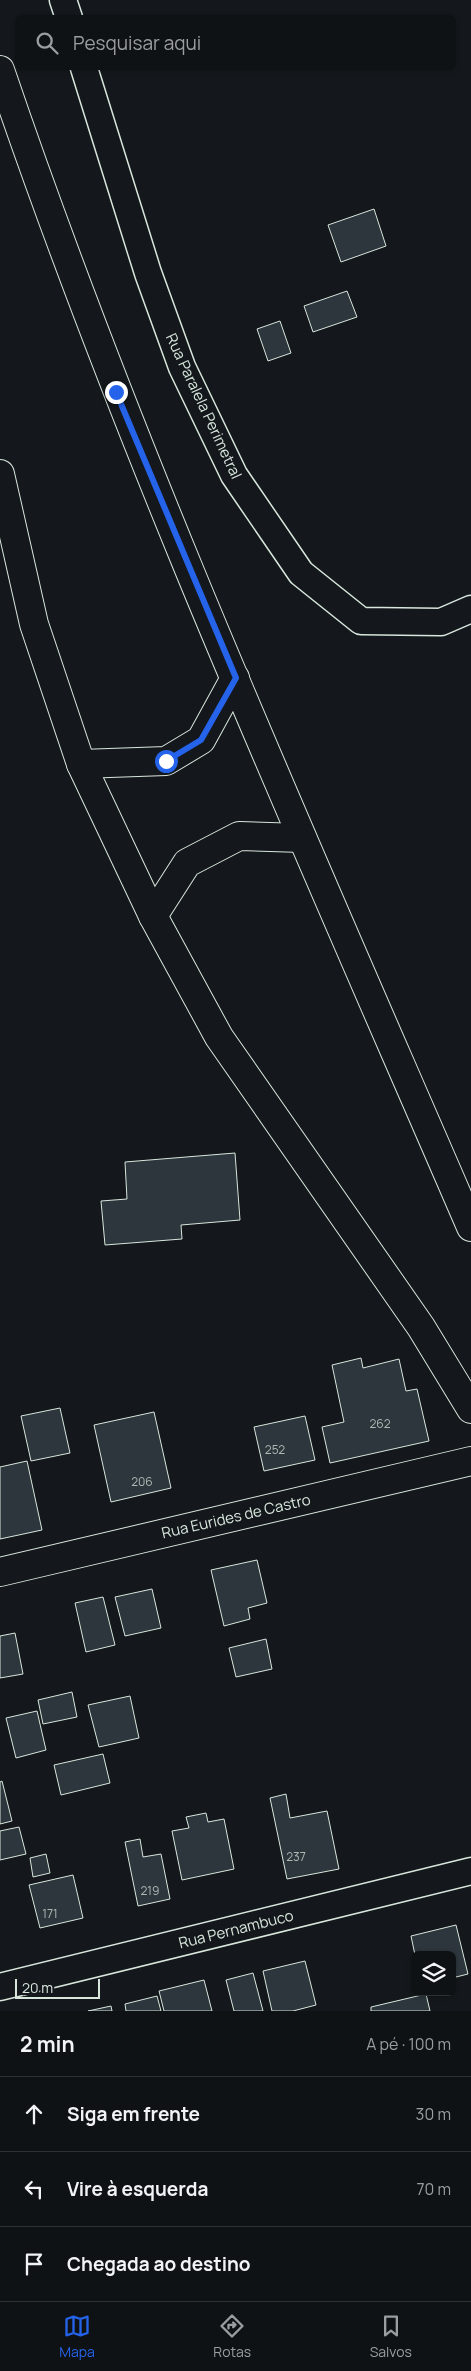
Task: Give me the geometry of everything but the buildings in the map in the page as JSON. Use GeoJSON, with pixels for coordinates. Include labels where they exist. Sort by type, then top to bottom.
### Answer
{"type":"FeatureCollection","features":[{"type":"Feature","properties":{"kind":"main road"},"geometry":{"type":"LineString","coordinates":[[0,70],[45,204],[116,392],[302,838],[471,1227]]}},
{"type":"Feature","properties":{"kind":"main road"},"geometry":{"type":"LineString","coordinates":[[0,474],[34,624],[81,764],[154,916],[219,1037],[421,1327],[471,1409]]}},
{"type":"Feature","properties":{"kind":"main road"},"geometry":{"type":"LineString","coordinates":[[81,764],[166,761],[201,740],[236,678]]}},
{"type":"Feature","properties":{"kind":"main road"},"geometry":{"type":"LineString","coordinates":[[154,916],[188,862],[239,836],[302,838]]}},
{"type":"Feature","properties":{"kind":"main road","name":"Rua Eurides de Castro"},"geometry":{"type":"LineString","coordinates":[[0,1572],[471,1461]]}},
{"type":"Feature","properties":{"kind":"street"},"geometry":{"type":"LineString","coordinates":[[63,0],[67,15]]}},
{"type":"Feature","properties":{"kind":"street","name":"Rua Paralela Perimetral"},"geometry":{"type":"LineString","coordinates":[[85,70],[148,273],[182,367],[234,475],[302,573],[361,621],[441,622],[471,609]]}},
{"type":"Feature","properties":{"kind":"street","name":"Rua Pernambuco"},"geometry":{"type":"LineString","coordinates":[[0,1987],[471,1871]]}},
{"type":"Feature","properties":{"kind":"route"},"geometry":{"type":"LineString","coordinates":[[116,392],[236,678],[201,740],[166,761]]}}]}
